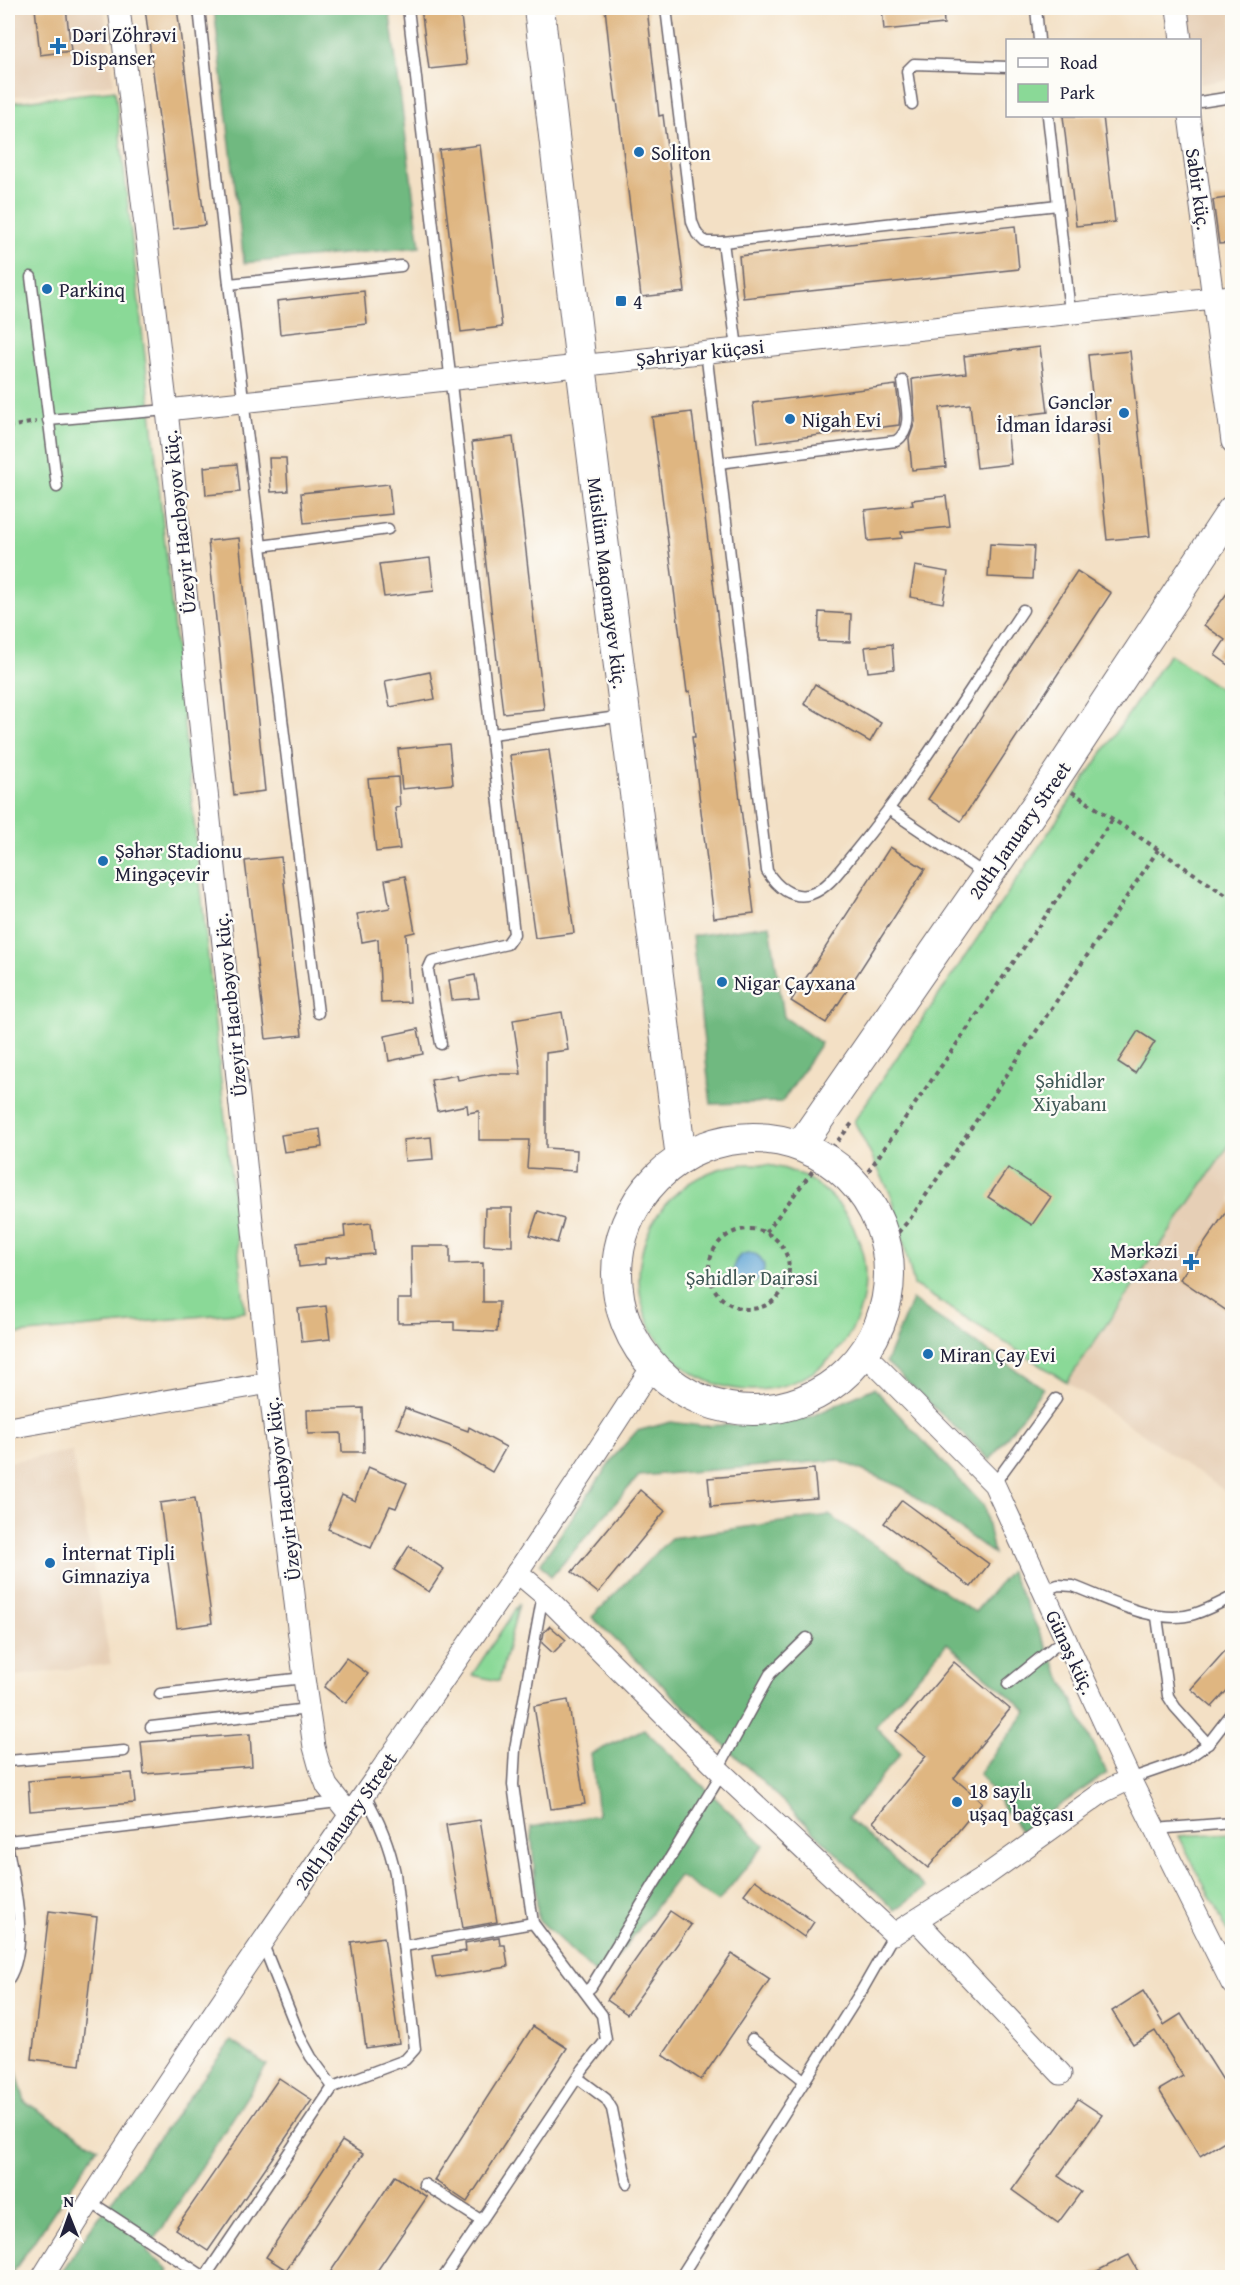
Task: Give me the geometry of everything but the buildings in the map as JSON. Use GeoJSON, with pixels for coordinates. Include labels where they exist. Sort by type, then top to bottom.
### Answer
{"type":"FeatureCollection","features":[{"type":"Feature","properties":{"kind":"main road","name":"Müslüm Maqomayev küç."},"geometry":{"type":"LineString","coordinates":[[539,8],[580,365],[681,1158]]}},
{"type":"Feature","properties":{"kind":"main road","name":"20th January Street"},"geometry":{"type":"LineString","coordinates":[[801,1146],[1054,780],[1233,511]]}},
{"type":"Feature","properties":{"kind":"main road"},"geometry":{"type":"LineString","coordinates":[[744,1138],[776,1139],[801,1146],[823,1156],[858,1186],[881,1224],[890,1269],[885,1313],[865,1354],[832,1386],[801,1402],[775,1409],[748,1411],[722,1407],[696,1399],[673,1385],[652,1367],[636,1346],[624,1322],[617,1296],[616,1269],[619,1242],[628,1217],[660,1174],[681,1158],[703,1147],[744,1138]]}},
{"type":"Feature","properties":{"kind":"street","name":"Üzeyir Hacıbəyov küç."},"geometry":{"type":"LineString","coordinates":[[120,8],[167,410],[269,1383],[304,1678],[319,1765],[327,1786],[344,1808]]}},
{"type":"Feature","properties":{"kind":"street"},"geometry":{"type":"LineString","coordinates":[[1177,8],[1181,39]]}},
{"type":"Feature","properties":{"kind":"street","name":"Sabir küç."},"geometry":{"type":"LineString","coordinates":[[1189,117],[1224,297],[1233,442]]}},
{"type":"Feature","properties":{"kind":"street","name":"Şəhriyar küçəsi"},"geometry":{"type":"LineString","coordinates":[[167,410],[1224,297]]}},
{"type":"Feature","properties":{"kind":"street","name":"Günəş küç."},"geometry":{"type":"LineString","coordinates":[[865,1354],[994,1484],[1130,1779],[1233,1984]]}},
{"type":"Feature","properties":{"kind":"street","name":"20th January Street"},"geometry":{"type":"LineString","coordinates":[[42,2277],[89,2201],[262,1942],[344,1808],[364,1793],[517,1572],[652,1367]]}},
{"type":"Feature","properties":{"kind":"street"},"geometry":{"type":"LineString","coordinates":[[8,1428],[269,1383]]}},
{"type":"Feature","properties":{"kind":"street"},"geometry":{"type":"LineString","coordinates":[[517,1572],[543,1594],[720,1771],[894,1934],[981,1879],[1103,1792],[1130,1779]]}},
{"type":"Feature","properties":{"kind":"street"},"geometry":{"type":"LineString","coordinates":[[917,1921],[1061,2074]]}},
{"type":"Feature","properties":{"kind":"lane"},"geometry":{"type":"LineString","coordinates":[[199,8],[229,284],[318,1013]]}},
{"type":"Feature","properties":{"kind":"lane"},"geometry":{"type":"LineString","coordinates":[[408,8],[514,934],[507,944],[432,961],[428,970],[441,1044]]}},
{"type":"Feature","properties":{"kind":"lane"},"geometry":{"type":"LineString","coordinates":[[666,8],[692,222],[697,234],[705,242],[723,242],[1058,205]]}},
{"type":"Feature","properties":{"kind":"lane"},"geometry":{"type":"LineString","coordinates":[[1036,8],[1040,39]]}},
{"type":"Feature","properties":{"kind":"lane"},"geometry":{"type":"LineString","coordinates":[[912,104],[907,70],[914,64],[1006,67]]}},
{"type":"Feature","properties":{"kind":"lane"},"geometry":{"type":"LineString","coordinates":[[1201,102],[1233,97]]}},
{"type":"Feature","properties":{"kind":"lane"},"geometry":{"type":"LineString","coordinates":[[1048,117],[1070,312]]}},
{"type":"Feature","properties":{"kind":"lane"},"geometry":{"type":"LineString","coordinates":[[723,242],[736,348]]}},
{"type":"Feature","properties":{"kind":"lane"},"geometry":{"type":"LineString","coordinates":[[229,284],[400,266]]}},
{"type":"Feature","properties":{"kind":"lane"},"geometry":{"type":"LineString","coordinates":[[31,277],[57,487]]}},
{"type":"Feature","properties":{"kind":"lane"},"geometry":{"type":"LineString","coordinates":[[706,351],[767,871],[775,885],[792,894],[811,894],[831,880],[890,810],[1023,610]]}},
{"type":"Feature","properties":{"kind":"lane"},"geometry":{"type":"LineString","coordinates":[[719,463],[896,441],[903,437],[908,429],[903,381]]}},
{"type":"Feature","properties":{"kind":"lane"},"geometry":{"type":"LineString","coordinates":[[48,420],[167,410]]}},
{"type":"Feature","properties":{"kind":"lane"},"geometry":{"type":"LineString","coordinates":[[261,546],[388,529]]}},
{"type":"Feature","properties":{"kind":"lane"},"geometry":{"type":"LineString","coordinates":[[492,734],[625,716]]}},
{"type":"Feature","properties":{"kind":"lane"},"geometry":{"type":"LineString","coordinates":[[890,810],[987,876]]}},
{"type":"Feature","properties":{"kind":"lane"},"geometry":{"type":"LineString","coordinates":[[994,1484],[1056,1400]]}},
{"type":"Feature","properties":{"kind":"lane"},"geometry":{"type":"LineString","coordinates":[[1043,1591],[1058,1585],[1073,1586],[1157,1617],[1173,1618],[1194,1614],[1233,1597]]}},
{"type":"Feature","properties":{"kind":"lane"},"geometry":{"type":"LineString","coordinates":[[443,2277],[606,2040],[602,2015],[533,1923],[513,1785],[517,1739],[543,1594]]}},
{"type":"Feature","properties":{"kind":"lane"},"geometry":{"type":"LineString","coordinates":[[1157,1617],[1168,1696],[1208,1744]]}},
{"type":"Feature","properties":{"kind":"lane"},"geometry":{"type":"LineString","coordinates":[[586,1991],[591,1987],[720,1771],[770,1674],[807,1638]]}},
{"type":"Feature","properties":{"kind":"lane"},"geometry":{"type":"LineString","coordinates":[[1008,1684],[1065,1638]]}},
{"type":"Feature","properties":{"kind":"lane"},"geometry":{"type":"LineString","coordinates":[[160,1694],[304,1678]]}},
{"type":"Feature","properties":{"kind":"lane"},"geometry":{"type":"LineString","coordinates":[[151,1727],[308,1709]]}},
{"type":"Feature","properties":{"kind":"lane"},"geometry":{"type":"LineString","coordinates":[[1130,1779],[1185,1760],[1208,1744],[1233,1713]]}},
{"type":"Feature","properties":{"kind":"lane"},"geometry":{"type":"LineString","coordinates":[[8,1761],[124,1750]]}},
{"type":"Feature","properties":{"kind":"lane"},"geometry":{"type":"LineString","coordinates":[[89,2201],[206,2277],[333,2086],[405,2060],[416,2049],[390,1847],[382,1824],[364,1793]]}},
{"type":"Feature","properties":{"kind":"lane"},"geometry":{"type":"LineString","coordinates":[[8,1841],[344,1808]]}},
{"type":"Feature","properties":{"kind":"lane"},"geometry":{"type":"LineString","coordinates":[[1155,1829],[1233,1823]]}},
{"type":"Feature","properties":{"kind":"lane"},"geometry":{"type":"LineString","coordinates":[[8,1848],[17,1905],[19,1941],[14,1971],[8,1980]]}},
{"type":"Feature","properties":{"kind":"lane"},"geometry":{"type":"LineString","coordinates":[[404,1946],[533,1923]]}},
{"type":"Feature","properties":{"kind":"lane"},"geometry":{"type":"LineString","coordinates":[[680,2277],[862,1990],[894,1934]]}},
{"type":"Feature","properties":{"kind":"lane"},"geometry":{"type":"LineString","coordinates":[[262,1942],[300,2037],[311,2057],[333,2086]]}},
{"type":"Feature","properties":{"kind":"lane"},"geometry":{"type":"LineString","coordinates":[[752,2038],[805,2080]]}},
{"type":"Feature","properties":{"kind":"lane"},"geometry":{"type":"LineString","coordinates":[[578,2078],[606,2099],[612,2109],[627,2183]]}},
{"type":"Feature","properties":{"kind":"lane"},"geometry":{"type":"LineString","coordinates":[[424,2184],[482,2221]]}},
{"type":"Feature","properties":{"kind":"path"},"geometry":{"type":"LineString","coordinates":[[8,427],[48,420]]}},
{"type":"Feature","properties":{"kind":"path"},"geometry":{"type":"LineString","coordinates":[[1054,780],[1233,898]]}},
{"type":"Feature","properties":{"kind":"path"},"geometry":{"type":"LineString","coordinates":[[858,1186],[1113,819]]}},
{"type":"Feature","properties":{"kind":"path"},"geometry":{"type":"LineString","coordinates":[[886,1246],[909,1219],[1158,850]]}},
{"type":"Feature","properties":{"kind":"path"},"geometry":{"type":"LineString","coordinates":[[766,1232],[807,1177],[854,1121]]}},
{"type":"Feature","properties":{"kind":"path"},"geometry":{"type":"LineString","coordinates":[[744,1229],[766,1232],[783,1247],[788,1257],[788,1280],[783,1290],[766,1305],[744,1308],[733,1305],[723,1299],[711,1280],[711,1257],[723,1238],[733,1232],[744,1229]]}},
{"type":"Feature","properties":{"kind":"shaded area","name":"Dəri Zöhrəvi Dispanser"},"geometry":{"type":"Polygon","coordinates":[[[8,8],[104,8],[114,84],[8,97],[8,8]]]}},
{"type":"Feature","properties":{"kind":"shaded area"},"geometry":{"type":"Polygon","coordinates":[[[1173,8],[1232,8],[1232,79],[1201,84],[1201,39],[1177,39],[1173,8]]]}},
{"type":"Feature","properties":{"kind":"shaded area","name":"Mərkəzi Xəstəxana"},"geometry":{"type":"Polygon","coordinates":[[[1232,1141],[1232,1496],[1067,1382],[1232,1141]]]}},
{"type":"Feature","properties":{"kind":"shaded area","name":"İnternat Tipli Gimnaziya"},"geometry":{"type":"Polygon","coordinates":[[[72,1451],[111,1664],[8,1677],[8,1462],[72,1451]]]}},
{"type":"Feature","properties":{"kind":"green space"},"geometry":{"type":"Polygon","coordinates":[[[214,8],[389,8],[420,247],[244,263],[214,8]]]}},
{"type":"Feature","properties":{"kind":"green space","name":"Şəhər Stadionu Mingəçevir"},"geometry":{"type":"Polygon","coordinates":[[[115,90],[151,410],[245,1312],[8,1335],[8,103],[115,90]]]}},
{"type":"Feature","properties":{"kind":"green space","name":"Şəhidlər Xiyabanı"},"geometry":{"type":"Polygon","coordinates":[[[1169,654],[1232,697],[1232,1141],[1067,1382],[914,1285],[892,1197],[854,1121],[1169,654]]]}},
{"type":"Feature","properties":{"kind":"green space"},"geometry":{"type":"Polygon","coordinates":[[[770,925],[784,1017],[821,1043],[782,1102],[711,1104],[692,936],[770,925]]]}},
{"type":"Feature","properties":{"kind":"green space","name":"Şəhidlər Dairəsi"},"geometry":{"type":"Polygon","coordinates":[[[741,1164],[763,1164],[785,1168],[805,1177],[824,1189],[840,1205],[861,1244],[865,1277],[861,1310],[857,1320],[840,1349],[824,1365],[785,1386],[763,1390],[741,1390],[719,1386],[699,1377],[680,1365],[664,1349],[643,1310],[639,1288],[639,1266],[643,1244],[652,1224],[664,1205],[680,1189],[719,1168],[741,1164]]]}},
{"type":"Feature","properties":{"kind":"green space"},"geometry":{"type":"Polygon","coordinates":[[[912,1300],[1043,1388],[990,1460],[886,1362],[912,1300]]]}},
{"type":"Feature","properties":{"kind":"green space"},"geometry":{"type":"Polygon","coordinates":[[[874,1388],[984,1506],[994,1554],[903,1488],[838,1460],[639,1476],[551,1577],[540,1564],[617,1453],[637,1431],[671,1422],[701,1426],[754,1424],[808,1418],[874,1388]]]}},
{"type":"Feature","properties":{"kind":"green space"},"geometry":{"type":"Polygon","coordinates":[[[829,1515],[975,1612],[1010,1571],[1107,1773],[1021,1832],[979,1774],[1027,1711],[947,1643],[875,1726],[901,1753],[848,1818],[925,1888],[895,1910],[592,1617],[671,1538],[829,1515]]]}},
{"type":"Feature","properties":{"kind":"green space"},"geometry":{"type":"Polygon","coordinates":[[[519,1604],[499,1681],[472,1675],[519,1604]]]}},
{"type":"Feature","properties":{"kind":"green space"},"geometry":{"type":"Polygon","coordinates":[[[644,1729],[764,1845],[718,1902],[679,1876],[601,1979],[538,1919],[531,1827],[598,1815],[591,1754],[644,1729]]]}},
{"type":"Feature","properties":{"kind":"green space"},"geometry":{"type":"Polygon","coordinates":[[[1232,1833],[1232,1940],[1179,1836],[1232,1833]]]}},
{"type":"Feature","properties":{"kind":"green space"},"geometry":{"type":"Polygon","coordinates":[[[8,2041],[25,2102],[98,2147],[9,2278],[8,2277],[8,2041]]]}},
{"type":"Feature","properties":{"kind":"green space"},"geometry":{"type":"Polygon","coordinates":[[[231,2041],[267,2065],[147,2252],[169,2270],[164,2277],[58,2278],[88,2232],[231,2041]]]}},
{"type":"Feature","properties":{"kind":"water"},"geometry":{"type":"Polygon","coordinates":[[[749,1253],[760,1257],[764,1268],[760,1279],[749,1283],[738,1279],[734,1268],[738,1257],[749,1253]]]}},
{"type":"Feature","properties":{"kind":"place","name":"Dəri Zöhrəvi Dispanser"},"geometry":{"type":"Point","coordinates":[58,46]}},
{"type":"Feature","properties":{"kind":"place","name":"Soliton"},"geometry":{"type":"Point","coordinates":[639,152]}},
{"type":"Feature","properties":{"kind":"place","name":"Parkinq"},"geometry":{"type":"Point","coordinates":[47,289]}},
{"type":"Feature","properties":{"kind":"place","name":"4"},"geometry":{"type":"Point","coordinates":[621,301]}},
{"type":"Feature","properties":{"kind":"place","name":"Gənclər İdman İdarəsi"},"geometry":{"type":"Point","coordinates":[1124,413]}},
{"type":"Feature","properties":{"kind":"place","name":"Nigah Evi"},"geometry":{"type":"Point","coordinates":[790,419]}},
{"type":"Feature","properties":{"kind":"place","name":"Şəhər Stadionu Mingəçevir"},"geometry":{"type":"Point","coordinates":[103,861]}},
{"type":"Feature","properties":{"kind":"place","name":"Nigar Çayxana"},"geometry":{"type":"Point","coordinates":[722,982]}},
{"type":"Feature","properties":{"kind":"place","name":"Mərkəzi Xəstəxana"},"geometry":{"type":"Point","coordinates":[1191,1262]}},
{"type":"Feature","properties":{"kind":"place","name":"Miran Çay Evi"},"geometry":{"type":"Point","coordinates":[928,1354]}},
{"type":"Feature","properties":{"kind":"place","name":"İnternat Tipli Gimnaziya"},"geometry":{"type":"Point","coordinates":[50,1563]}},
{"type":"Feature","properties":{"kind":"place","name":"18 saylı uşaq bağçası"},"geometry":{"type":"Point","coordinates":[957,1802]}}]}
